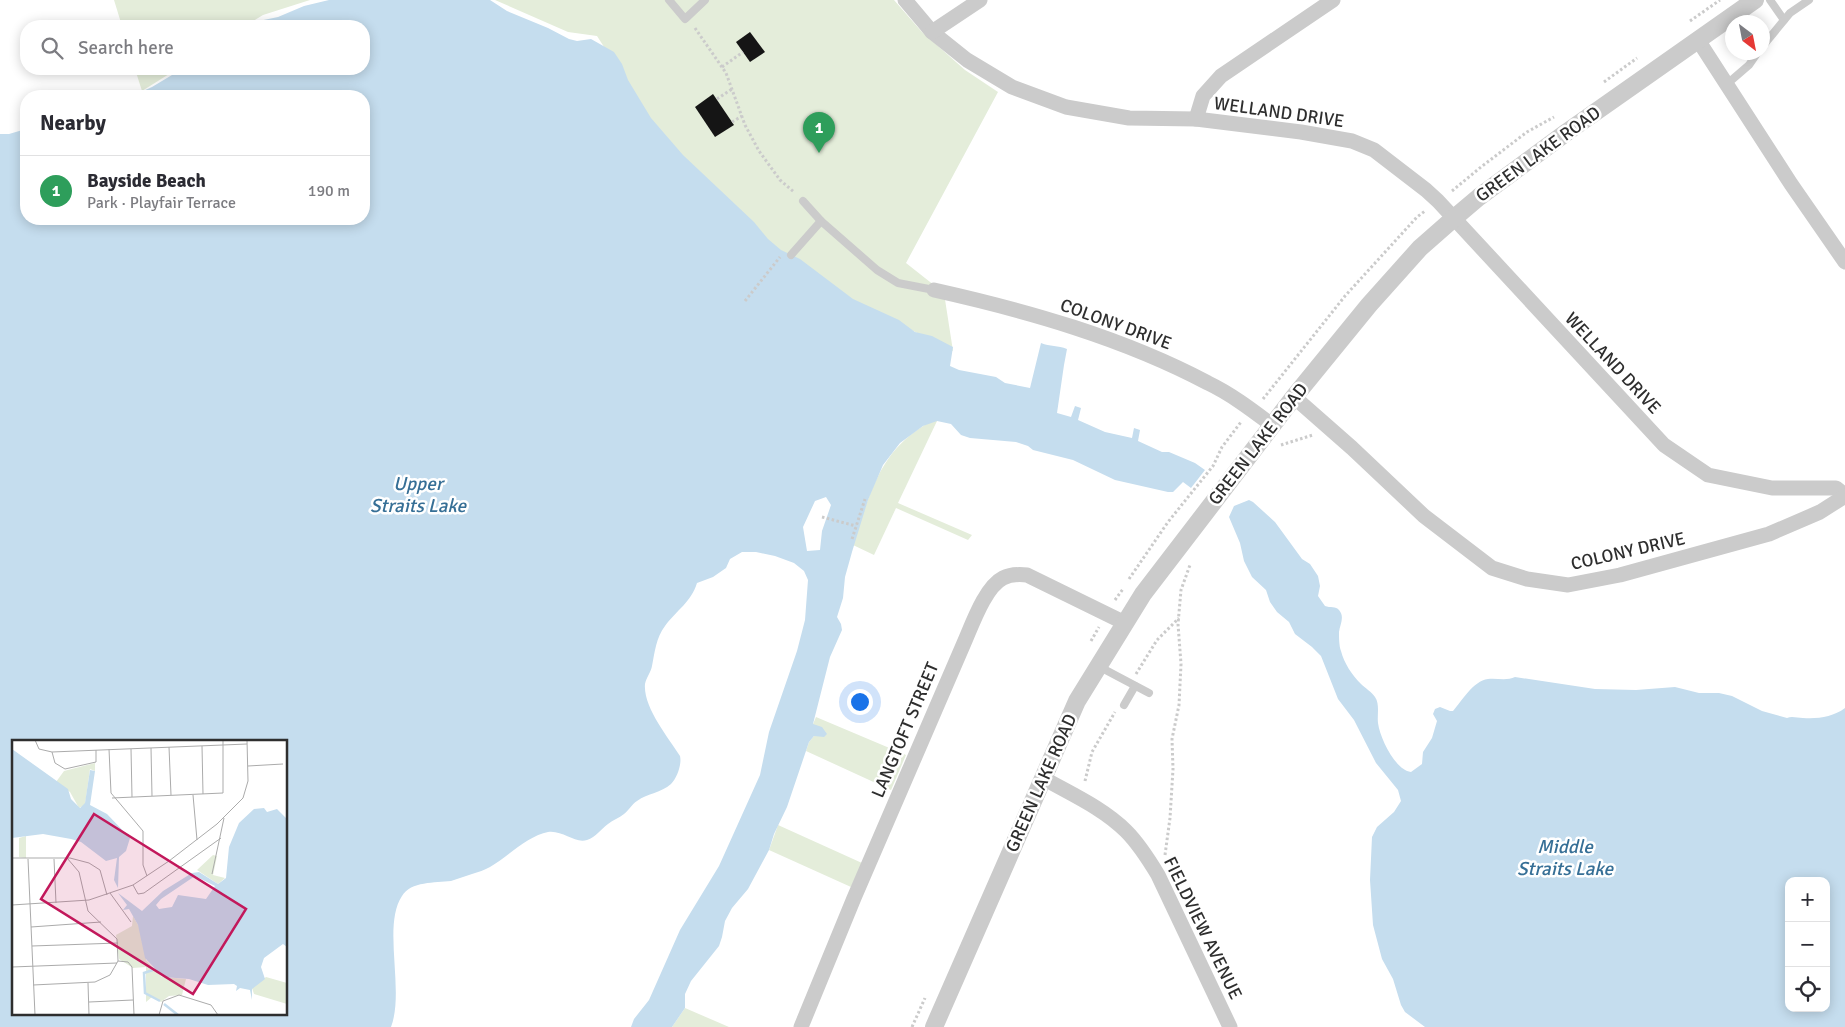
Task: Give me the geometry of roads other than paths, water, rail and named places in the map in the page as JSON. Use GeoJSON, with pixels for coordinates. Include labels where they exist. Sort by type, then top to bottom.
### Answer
{"type":"FeatureCollection","features":[{"type":"Feature","properties":{"kind":"street","name":"WELLAND DRIVE"},"geometry":{"type":"LineString","coordinates":[[905,0],[932,32],[967,60],[1012,87],[1066,107],[1129,118],[1196,119],[1301,132],[1352,141],[1374,150],[1426,190],[1664,445],[1708,475],[1772,488],[1836,488],[1845,496]]}},
{"type":"Feature","properties":{"kind":"street"},"geometry":{"type":"LineString","coordinates":[[932,32],[980,0]]}},
{"type":"Feature","properties":{"kind":"street"},"geometry":{"type":"LineString","coordinates":[[1196,119],[1203,96],[1221,76],[1333,0]]}},
{"type":"Feature","properties":{"kind":"street","name":"GREEN LAKE ROAD"},"geometry":{"type":"LineString","coordinates":[[934,1027],[1077,701],[1143,594],[1272,424],[1369,305],[1420,248],[1453,219],[1479,197],[1560,137],[1755,0]]}},
{"type":"Feature","properties":{"kind":"street"},"geometry":{"type":"LineString","coordinates":[[1698,40],[1791,184],[1845,262]]}},
{"type":"Feature","properties":{"kind":"street","name":"COLONY DRIVE"},"geometry":{"type":"LineString","coordinates":[[934,290],[1003,306],[1047,319],[1167,362],[1210,384],[1272,424]]}},
{"type":"Feature","properties":{"kind":"street","name":"COLONY DRIVE"},"geometry":{"type":"LineString","coordinates":[[1294,397],[1424,516],[1492,568],[1527,580],[1568,585],[1629,573],[1769,534],[1820,512],[1845,496]]}},
{"type":"Feature","properties":{"kind":"street","name":"LANGTOFT STREET"},"geometry":{"type":"LineString","coordinates":[[801,1027],[854,898],[977,613],[994,586],[1002,578],[1012,575],[1027,575],[1125,623]]}},
{"type":"Feature","properties":{"kind":"street","name":"FIELDVIEW AVENUE"},"geometry":{"type":"LineString","coordinates":[[1043,778],[1095,808],[1125,831],[1145,854],[1158,875],[1230,1027]]}},
{"type":"Feature","properties":{"kind":"lane"},"geometry":{"type":"LineString","coordinates":[[669,0],[685,19],[705,0]]}},
{"type":"Feature","properties":{"kind":"lane"},"geometry":{"type":"LineString","coordinates":[[1770,0],[1784,20]]}},
{"type":"Feature","properties":{"kind":"lane"},"geometry":{"type":"LineString","coordinates":[[1770,37],[1790,13],[1809,0]]}},
{"type":"Feature","properties":{"kind":"lane"},"geometry":{"type":"LineString","coordinates":[[1727,84],[1752,60]]}},
{"type":"Feature","properties":{"kind":"lane"},"geometry":{"type":"LineString","coordinates":[[802,201],[821,221],[877,270],[898,282],[934,290]]}},
{"type":"Feature","properties":{"kind":"lane"},"geometry":{"type":"LineString","coordinates":[[791,255],[821,221]]}},
{"type":"Feature","properties":{"kind":"lane"},"geometry":{"type":"LineString","coordinates":[[1098,666],[1149,693]]}},
{"type":"Feature","properties":{"kind":"lane"},"geometry":{"type":"LineString","coordinates":[[1124,705],[1135,686]]}},
{"type":"Feature","properties":{"kind":"water","name":"Upper Straits Lake"},"geometry":{"type":"Polygon","coordinates":[[[329,0],[490,0],[507,11],[569,39],[577,41],[591,39],[614,52],[651,118],[683,155],[781,250],[800,259],[853,299],[899,320],[915,332],[932,336],[953,347],[950,366],[959,370],[996,377],[1005,383],[1030,388],[1041,343],[1067,349],[1057,413],[1071,417],[1075,406],[1081,408],[1078,420],[1105,432],[1132,438],[1134,428],[1140,430],[1138,441],[1162,452],[1169,452],[1195,463],[1205,470],[1191,488],[1183,482],[1173,492],[1168,492],[1115,480],[1073,460],[1033,450],[1016,442],[970,438],[961,435],[951,424],[937,421],[923,426],[900,443],[883,465],[868,500],[845,577],[843,598],[837,617],[842,630],[830,657],[813,724],[822,727],[827,734],[824,737],[814,736],[809,742],[787,807],[774,834],[769,850],[748,889],[732,908],[725,921],[719,946],[691,981],[685,994],[685,1008],[672,1027],[631,1027],[634,1019],[649,1000],[680,930],[719,866],[760,775],[769,732],[797,651],[805,620],[808,580],[804,571],[794,563],[756,552],[742,552],[730,559],[726,568],[713,577],[697,583],[683,606],[665,626],[658,640],[645,684],[645,693],[657,722],[680,756],[680,767],[671,784],[637,801],[624,814],[590,839],[582,841],[559,833],[548,832],[533,837],[486,869],[451,881],[417,885],[406,891],[396,909],[394,924],[396,995],[395,1012],[391,1027],[0,1027],[0,134],[20,131],[20,225],[370,225],[370,90],[145,90],[172,75],[370,75],[370,20],[264,20],[278,17],[304,6],[329,0]],[[826,497],[815,501],[803,527],[807,551],[820,550],[822,531],[831,505],[826,497]]]}},
{"type":"Feature","properties":{"kind":"water","name":"Middle Straits Lake"},"geometry":{"type":"Polygon","coordinates":[[[1249,500],[1253,502],[1275,522],[1302,559],[1310,564],[1318,576],[1320,586],[1318,596],[1325,606],[1338,609],[1342,615],[1339,632],[1340,649],[1354,677],[1377,700],[1379,729],[1385,745],[1399,766],[1411,772],[1422,764],[1423,752],[1432,738],[1437,721],[1433,714],[1435,709],[1440,707],[1453,711],[1477,683],[1488,679],[1515,677],[1595,689],[1636,690],[1675,687],[1699,693],[1719,693],[1732,696],[1762,711],[1787,718],[1825,717],[1845,708],[1845,1027],[1425,1027],[1405,1012],[1393,979],[1382,959],[1373,925],[1370,880],[1372,837],[1377,827],[1394,812],[1401,801],[1398,790],[1376,763],[1354,720],[1338,699],[1321,656],[1295,634],[1289,622],[1277,612],[1270,602],[1266,590],[1252,577],[1244,561],[1240,543],[1229,517],[1234,506],[1249,500]]]}},
{"type":"Feature","properties":{"kind":"place","name":"Bayside Beach"},"geometry":{"type":"Point","coordinates":[819,153]}}]}
